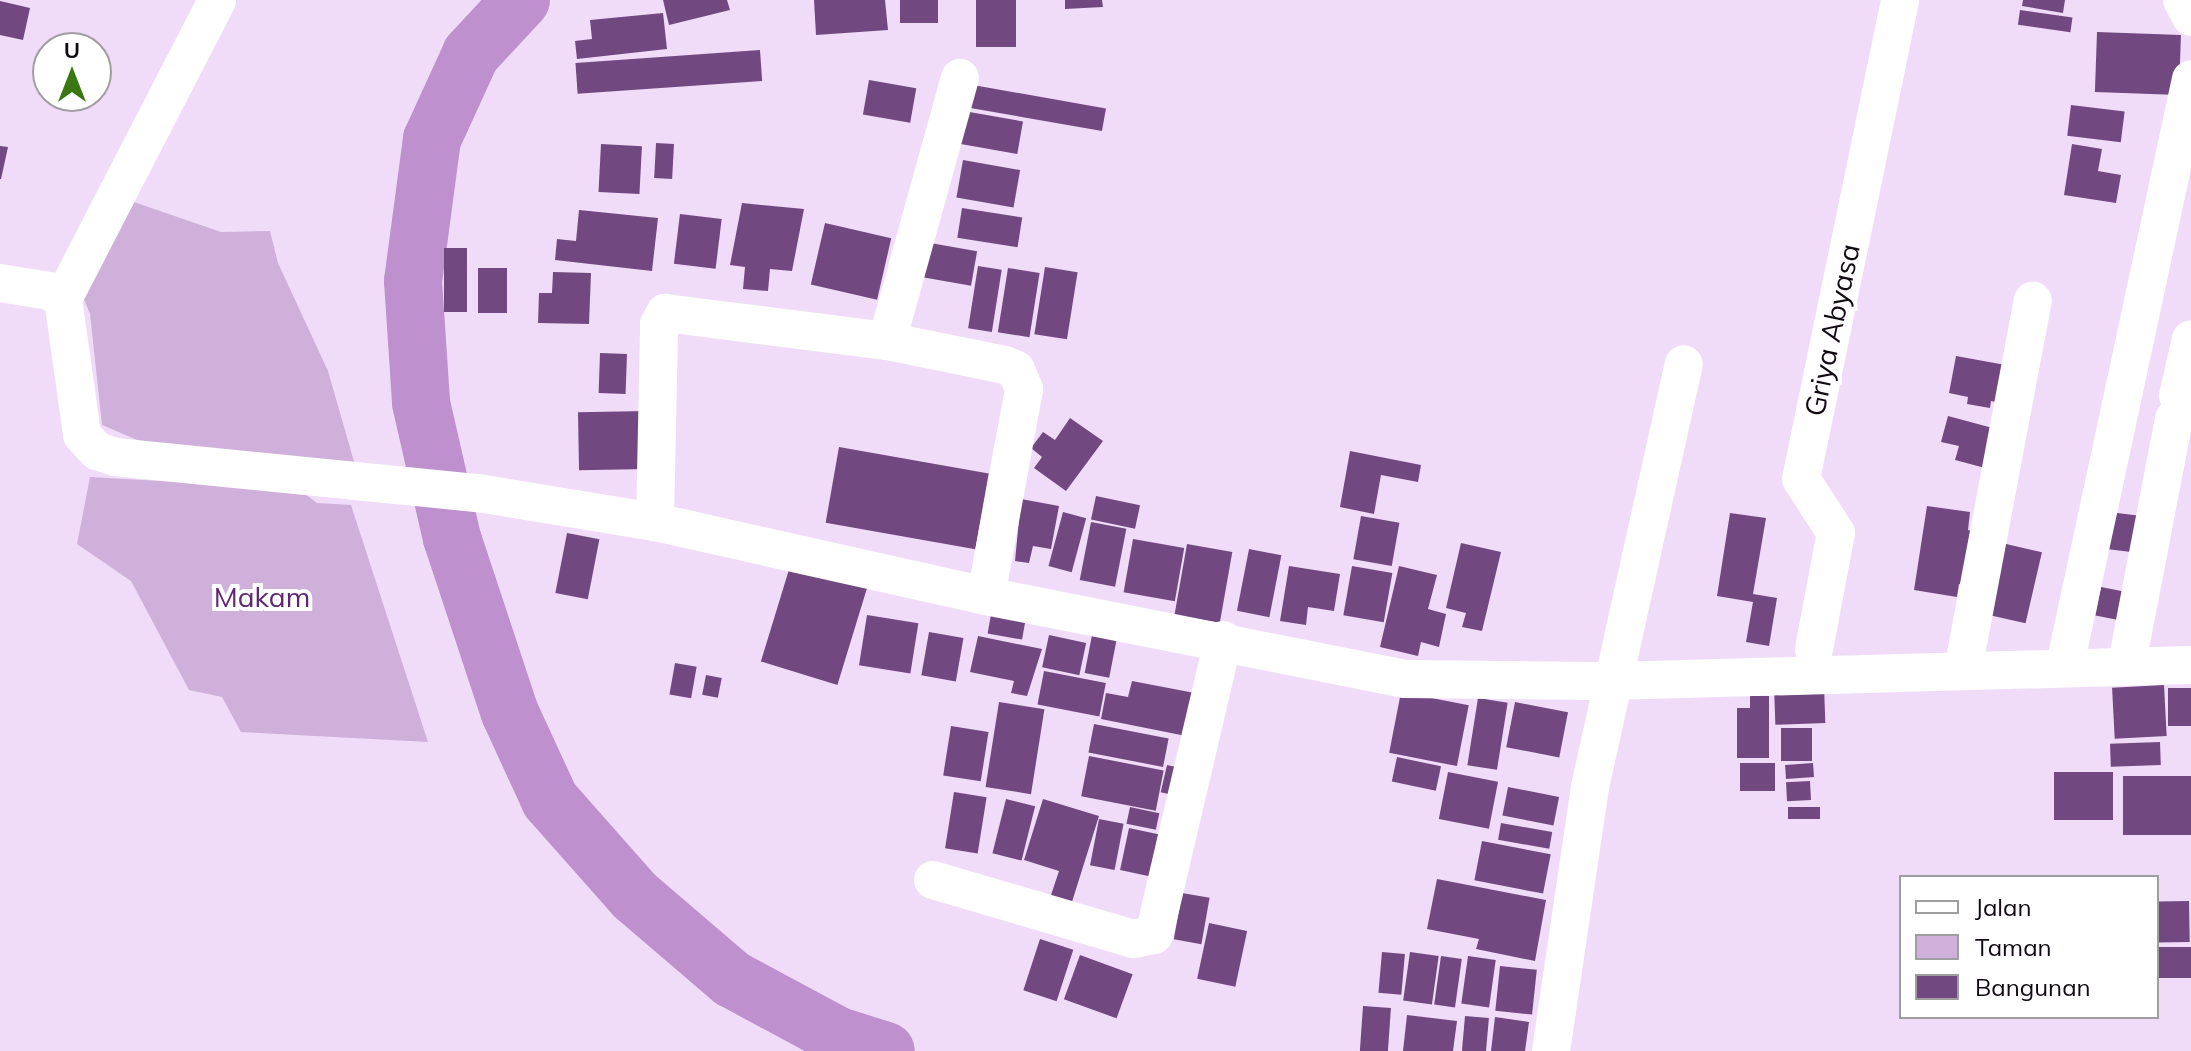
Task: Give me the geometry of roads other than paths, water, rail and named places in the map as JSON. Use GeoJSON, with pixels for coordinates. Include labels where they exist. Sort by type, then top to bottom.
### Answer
{"type":"FeatureCollection","features":[{"type":"Feature","properties":{"kind":"street"},"geometry":{"type":"LineString","coordinates":[[217,0],[63,299],[82,435],[97,451],[478,493],[655,522],[986,596],[1223,640],[1404,679],[1612,681],[2127,663],[2191,665]]}},
{"type":"Feature","properties":{"kind":"street","name":"Griya Abyasa"},"geometry":{"type":"LineString","coordinates":[[1814,649],[1836,526],[1801,479],[1900,0]]}},
{"type":"Feature","properties":{"kind":"street"},"geometry":{"type":"LineString","coordinates":[[2182,0],[2191,17]]}},
{"type":"Feature","properties":{"kind":"street"},"geometry":{"type":"LineString","coordinates":[[887,341],[960,78]]}},
{"type":"Feature","properties":{"kind":"street"},"geometry":{"type":"LineString","coordinates":[[2065,665],[2191,79]]}},
{"type":"Feature","properties":{"kind":"street"},"geometry":{"type":"LineString","coordinates":[[0,283],[49,291],[63,299]]}},
{"type":"Feature","properties":{"kind":"street"},"geometry":{"type":"LineString","coordinates":[[1963,670],[2033,301]]}},
{"type":"Feature","properties":{"kind":"street"},"geometry":{"type":"LineString","coordinates":[[655,522],[659,324],[665,313],[887,341],[1005,365],[1021,377],[1024,389],[986,596]]}},
{"type":"Feature","properties":{"kind":"street"},"geometry":{"type":"LineString","coordinates":[[2127,663],[2191,339]]}},
{"type":"Feature","properties":{"kind":"street"},"geometry":{"type":"LineString","coordinates":[[1551,1051],[1590,787],[1684,364]]}},
{"type":"Feature","properties":{"kind":"street"},"geometry":{"type":"LineString","coordinates":[[933,880],[1133,939],[1154,935],[1223,640]]}},
{"type":"Feature","properties":{"kind":"waterway"},"geometry":{"type":"LineString","coordinates":[[521,0],[471,54],[432,139],[413,281],[421,403],[452,538],[510,713],[550,800],[635,896],[732,979],[838,1036],[886,1051]]}},
{"type":"Feature","properties":{"kind":"park label","name":"Makam"},"geometry":{"type":"Point","coordinates":[262,597]}}]}
